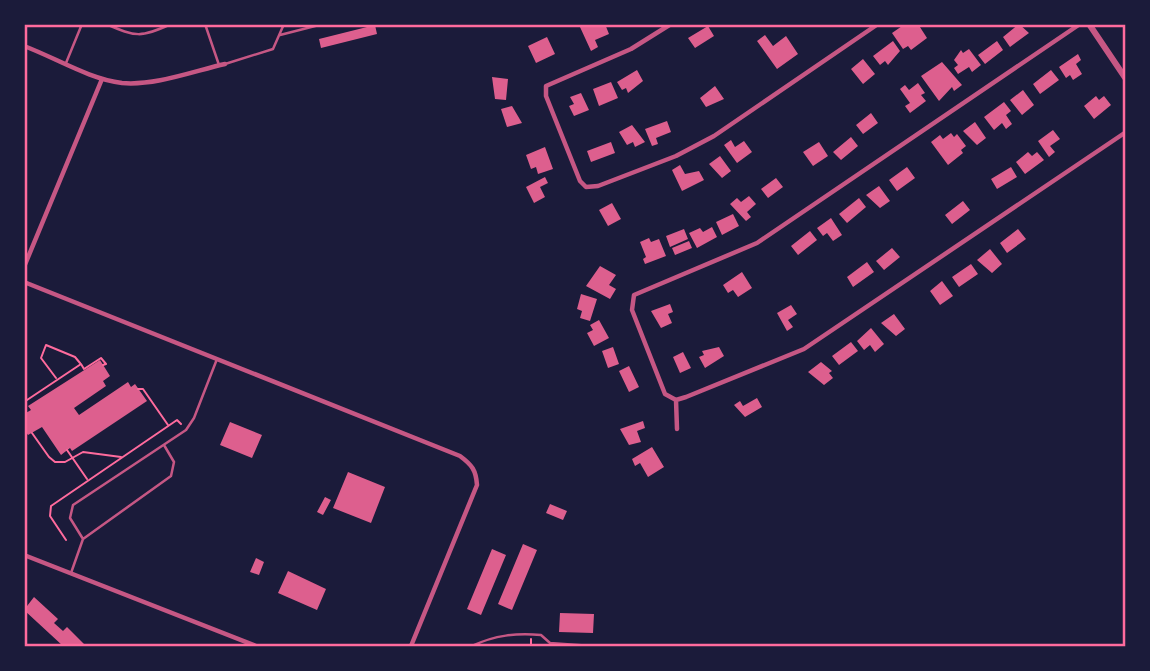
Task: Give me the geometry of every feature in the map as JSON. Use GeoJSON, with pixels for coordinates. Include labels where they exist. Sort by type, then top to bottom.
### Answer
{"type":"FeatureCollection","features":[{"type":"Feature","properties":{"kind":"street"},"geometry":{"type":"LineString","coordinates":[[671,24],[631,49],[546,86],[546,96],[566,139],[582,185],[598,186],[676,156],[713,136],[877,24]]}},
{"type":"Feature","properties":{"kind":"street"},"geometry":{"type":"LineString","coordinates":[[676,400],[665,394],[632,310],[634,295],[757,243],[1080,24]]}},
{"type":"Feature","properties":{"kind":"street"},"geometry":{"type":"LineString","coordinates":[[1089,24],[1125,79]]}},
{"type":"Feature","properties":{"kind":"street"},"geometry":{"type":"LineString","coordinates":[[24,46],[102,79],[125,83],[146,82],[222,64]]}},
{"type":"Feature","properties":{"kind":"street"},"geometry":{"type":"LineString","coordinates":[[24,267],[102,79]]}},
{"type":"Feature","properties":{"kind":"street"},"geometry":{"type":"LineString","coordinates":[[676,400],[804,349],[1125,132]]}},
{"type":"Feature","properties":{"kind":"street"},"geometry":{"type":"LineString","coordinates":[[24,282],[460,456],[475,469],[477,485],[411,646]]}},
{"type":"Feature","properties":{"kind":"street"},"geometry":{"type":"LineString","coordinates":[[676,400],[677,429]]}},
{"type":"Feature","properties":{"kind":"street"},"geometry":{"type":"LineString","coordinates":[[24,555],[256,646]]}},
{"type":"Feature","properties":{"kind":"lane"},"geometry":{"type":"LineString","coordinates":[[66,63],[82,24]]}},
{"type":"Feature","properties":{"kind":"lane"},"geometry":{"type":"LineString","coordinates":[[106,24],[136,36],[144,36],[171,24]]}},
{"type":"Feature","properties":{"kind":"lane"},"geometry":{"type":"LineString","coordinates":[[205,24],[222,64],[273,49],[284,24]]}},
{"type":"Feature","properties":{"kind":"lane"},"geometry":{"type":"LineString","coordinates":[[280,34],[323,24]]}},
{"type":"Feature","properties":{"kind":"lane"},"geometry":{"type":"LineString","coordinates":[[83,539],[70,518],[74,505],[190,425],[217,359]]}},
{"type":"Feature","properties":{"kind":"lane"},"geometry":{"type":"LineString","coordinates":[[71,573],[83,539],[171,476],[174,462],[164,445]]}},
{"type":"Feature","properties":{"kind":"lane"},"geometry":{"type":"LineString","coordinates":[[472,646],[491,637],[531,634],[541,635],[550,643],[592,646]]}},
{"type":"Feature","properties":{"kind":"path"},"geometry":{"type":"LineString","coordinates":[[57,380],[41,358],[46,345],[75,357],[84,369],[102,358],[106,364],[103,365]]}},
{"type":"Feature","properties":{"kind":"path"},"geometry":{"type":"LineString","coordinates":[[24,402],[80,364]]}},
{"type":"Feature","properties":{"kind":"path"},"geometry":{"type":"LineString","coordinates":[[138,389],[144,389],[169,426]]}},
{"type":"Feature","properties":{"kind":"path"},"geometry":{"type":"LineString","coordinates":[[31,397],[35,402]]}},
{"type":"Feature","properties":{"kind":"path"},"geometry":{"type":"LineString","coordinates":[[66,540],[50,516],[50,508],[177,420],[181,425]]}},
{"type":"Feature","properties":{"kind":"path"},"geometry":{"type":"LineString","coordinates":[[32,433],[51,460],[60,462],[83,452],[122,457]]}},
{"type":"Feature","properties":{"kind":"path"},"geometry":{"type":"LineString","coordinates":[[67,450],[87,480]]}},
{"type":"Feature","properties":{"kind":"path"},"geometry":{"type":"LineString","coordinates":[[531,634],[531,645]]}},
{"type":"Feature","properties":{"kind":"path"},"geometry":{"type":"LineString","coordinates":[[523,646],[540,646]]}},
{"type":"Feature","properties":{"kind":"building"},"geometry":{"type":"Polygon","coordinates":[[[587,24],[605,24],[609,34],[595,40],[598,47],[591,51],[580,27],[587,24]]]}},
{"type":"Feature","properties":{"kind":"building"},"geometry":{"type":"Polygon","coordinates":[[[905,24],[918,24],[927,38],[911,50],[908,46],[903,49],[892,33],[905,24]]]}},
{"type":"Feature","properties":{"kind":"building"},"geometry":{"type":"Polygon","coordinates":[[[1019,24],[1029,33],[1010,47],[1003,37],[1019,24]]]}},
{"type":"Feature","properties":{"kind":"building"},"geometry":{"type":"Polygon","coordinates":[[[375,25],[377,34],[321,48],[319,39],[375,25]]]}},
{"type":"Feature","properties":{"kind":"building"},"geometry":{"type":"Polygon","coordinates":[[[708,26],[714,36],[695,48],[688,38],[708,26]]]}},
{"type":"Feature","properties":{"kind":"building"},"geometry":{"type":"Polygon","coordinates":[[[765,35],[773,46],[786,36],[798,54],[777,69],[757,41],[765,35]]]}},
{"type":"Feature","properties":{"kind":"building"},"geometry":{"type":"Polygon","coordinates":[[[547,37],[555,54],[536,63],[528,46],[547,37]]]}},
{"type":"Feature","properties":{"kind":"building"},"geometry":{"type":"Polygon","coordinates":[[[893,41],[900,51],[888,65],[885,61],[880,65],[873,56],[893,41]]]}},
{"type":"Feature","properties":{"kind":"building"},"geometry":{"type":"Polygon","coordinates":[[[997,41],[1003,50],[985,64],[978,55],[997,41]]]}},
{"type":"Feature","properties":{"kind":"building"},"geometry":{"type":"Polygon","coordinates":[[[969,49],[981,65],[972,72],[969,67],[958,74],[954,68],[958,65],[954,60],[961,50],[963,53],[969,49]]]}},
{"type":"Feature","properties":{"kind":"building"},"geometry":{"type":"Polygon","coordinates":[[[1078,54],[1081,60],[1076,64],[1082,74],[1073,80],[1070,75],[1066,78],[1059,67],[1078,54]]]}},
{"type":"Feature","properties":{"kind":"building"},"geometry":{"type":"Polygon","coordinates":[[[863,59],[875,74],[863,84],[851,69],[863,59]]]}},
{"type":"Feature","properties":{"kind":"building"},"geometry":{"type":"Polygon","coordinates":[[[942,62],[962,85],[954,91],[952,87],[939,101],[921,76],[942,62]]]}},
{"type":"Feature","properties":{"kind":"building"},"geometry":{"type":"Polygon","coordinates":[[[637,70],[643,81],[628,93],[626,88],[622,90],[617,82],[637,70]]]}},
{"type":"Feature","properties":{"kind":"building"},"geometry":{"type":"Polygon","coordinates":[[[1051,70],[1059,80],[1040,94],[1033,84],[1051,70]]]}},
{"type":"Feature","properties":{"kind":"building"},"geometry":{"type":"Polygon","coordinates":[[[492,77],[508,79],[506,100],[495,99],[492,77]]]}},
{"type":"Feature","properties":{"kind":"building"},"geometry":{"type":"Polygon","coordinates":[[[611,82],[618,98],[599,106],[593,89],[611,82]]]}},
{"type":"Feature","properties":{"kind":"building"},"geometry":{"type":"Polygon","coordinates":[[[918,83],[925,93],[921,95],[926,101],[910,113],[905,106],[910,103],[900,89],[905,85],[909,90],[918,83]]]}},
{"type":"Feature","properties":{"kind":"building"},"geometry":{"type":"Polygon","coordinates":[[[715,86],[724,99],[706,107],[700,98],[715,86]]]}},
{"type":"Feature","properties":{"kind":"building"},"geometry":{"type":"Polygon","coordinates":[[[1023,90],[1034,105],[1022,115],[1010,100],[1023,90]]]}},
{"type":"Feature","properties":{"kind":"building"},"geometry":{"type":"Polygon","coordinates":[[[581,93],[589,110],[574,116],[569,106],[574,104],[570,97],[581,93]]]}},
{"type":"Feature","properties":{"kind":"building"},"geometry":{"type":"Polygon","coordinates":[[[1096,96],[1099,100],[1104,96],[1111,105],[1094,119],[1084,106],[1096,96]]]}},
{"type":"Feature","properties":{"kind":"building"},"geometry":{"type":"Polygon","coordinates":[[[1004,102],[1011,111],[1006,115],[1012,124],[1006,129],[1002,123],[994,130],[984,117],[1004,102]]]}},
{"type":"Feature","properties":{"kind":"building"},"geometry":{"type":"Polygon","coordinates":[[[512,106],[522,123],[507,127],[501,109],[512,106]]]}},
{"type":"Feature","properties":{"kind":"building"},"geometry":{"type":"Polygon","coordinates":[[[871,113],[878,123],[863,134],[856,125],[871,113]]]}},
{"type":"Feature","properties":{"kind":"building"},"geometry":{"type":"Polygon","coordinates":[[[667,121],[671,132],[656,138],[658,144],[652,146],[645,129],[667,121]]]}},
{"type":"Feature","properties":{"kind":"building"},"geometry":{"type":"Polygon","coordinates":[[[975,122],[986,138],[977,145],[963,131],[975,122]]]}},
{"type":"Feature","properties":{"kind":"building"},"geometry":{"type":"Polygon","coordinates":[[[632,125],[645,142],[635,147],[633,142],[627,145],[619,132],[632,125]]]}},
{"type":"Feature","properties":{"kind":"building"},"geometry":{"type":"Polygon","coordinates":[[[1053,130],[1060,139],[1050,146],[1055,152],[1049,157],[1038,141],[1053,130]]]}},
{"type":"Feature","properties":{"kind":"building"},"geometry":{"type":"Polygon","coordinates":[[[951,133],[954,137],[957,134],[966,146],[961,150],[963,153],[948,165],[931,142],[940,135],[943,139],[951,133]]]}},
{"type":"Feature","properties":{"kind":"building"},"geometry":{"type":"Polygon","coordinates":[[[851,137],[858,146],[841,160],[833,152],[851,137]]]}},
{"type":"Feature","properties":{"kind":"building"},"geometry":{"type":"Polygon","coordinates":[[[731,140],[735,147],[744,141],[752,152],[737,163],[724,145],[731,140]]]}},
{"type":"Feature","properties":{"kind":"building"},"geometry":{"type":"Polygon","coordinates":[[[611,142],[615,153],[591,162],[587,151],[611,142]]]}},
{"type":"Feature","properties":{"kind":"building"},"geometry":{"type":"Polygon","coordinates":[[[819,142],[828,156],[813,166],[803,152],[819,142]]]}},
{"type":"Feature","properties":{"kind":"building"},"geometry":{"type":"Polygon","coordinates":[[[545,147],[553,169],[538,174],[536,167],[531,169],[526,155],[545,147]]]}},
{"type":"Feature","properties":{"kind":"building"},"geometry":{"type":"Polygon","coordinates":[[[1028,152],[1032,156],[1037,152],[1044,160],[1025,174],[1016,162],[1028,152]]]}},
{"type":"Feature","properties":{"kind":"building"},"geometry":{"type":"Polygon","coordinates":[[[720,156],[731,171],[722,178],[709,164],[720,156]]]}},
{"type":"Feature","properties":{"kind":"building"},"geometry":{"type":"Polygon","coordinates":[[[680,165],[685,174],[699,171],[704,180],[682,191],[672,170],[680,165]]]}},
{"type":"Feature","properties":{"kind":"building"},"geometry":{"type":"Polygon","coordinates":[[[907,167],[915,178],[897,191],[889,180],[907,167]]]}},
{"type":"Feature","properties":{"kind":"building"},"geometry":{"type":"Polygon","coordinates":[[[1011,167],[1017,177],[997,189],[991,179],[1011,167]]]}},
{"type":"Feature","properties":{"kind":"building"},"geometry":{"type":"Polygon","coordinates":[[[545,177],[548,183],[540,187],[545,197],[534,203],[526,187],[545,177]]]}},
{"type":"Feature","properties":{"kind":"building"},"geometry":{"type":"Polygon","coordinates":[[[776,178],[783,187],[768,198],[761,189],[776,178]]]}},
{"type":"Feature","properties":{"kind":"building"},"geometry":{"type":"Polygon","coordinates":[[[879,186],[890,201],[880,208],[866,195],[879,186]]]}},
{"type":"Feature","properties":{"kind":"building"},"geometry":{"type":"Polygon","coordinates":[[[749,196],[756,204],[747,212],[751,217],[746,221],[730,204],[737,198],[741,202],[749,196]]]}},
{"type":"Feature","properties":{"kind":"building"},"geometry":{"type":"Polygon","coordinates":[[[859,198],[866,207],[847,223],[839,214],[859,198]]]}},
{"type":"Feature","properties":{"kind":"building"},"geometry":{"type":"Polygon","coordinates":[[[963,201],[970,210],[952,224],[945,215],[963,201]]]}},
{"type":"Feature","properties":{"kind":"building"},"geometry":{"type":"Polygon","coordinates":[[[612,203],[621,219],[608,226],[599,210],[612,203]]]}},
{"type":"Feature","properties":{"kind":"building"},"geometry":{"type":"Polygon","coordinates":[[[733,214],[739,226],[722,235],[716,222],[733,214]]]}},
{"type":"Feature","properties":{"kind":"building"},"geometry":{"type":"Polygon","coordinates":[[[831,218],[842,235],[833,241],[827,233],[823,236],[817,228],[831,218]]]}},
{"type":"Feature","properties":{"kind":"building"},"geometry":{"type":"Polygon","coordinates":[[[712,227],[717,237],[697,248],[689,233],[700,228],[703,232],[712,227]]]}},
{"type":"Feature","properties":{"kind":"building"},"geometry":{"type":"Polygon","coordinates":[[[684,229],[688,239],[670,247],[666,236],[684,229]]]}},
{"type":"Feature","properties":{"kind":"building"},"geometry":{"type":"Polygon","coordinates":[[[1018,229],[1026,239],[1007,253],[1000,243],[1018,229]]]}},
{"type":"Feature","properties":{"kind":"building"},"geometry":{"type":"Polygon","coordinates":[[[810,231],[817,240],[798,255],[791,246],[810,231]]]}},
{"type":"Feature","properties":{"kind":"building"},"geometry":{"type":"Polygon","coordinates":[[[649,238],[651,242],[659,239],[666,256],[645,264],[643,259],[646,257],[640,242],[649,238]]]}},
{"type":"Feature","properties":{"kind":"building"},"geometry":{"type":"Polygon","coordinates":[[[689,241],[692,248],[675,255],[672,248],[689,241]]]}},
{"type":"Feature","properties":{"kind":"building"},"geometry":{"type":"Polygon","coordinates":[[[892,248],[900,257],[884,270],[876,261],[892,248]]]}},
{"type":"Feature","properties":{"kind":"building"},"geometry":{"type":"Polygon","coordinates":[[[990,249],[1002,264],[992,273],[977,260],[990,249]]]}},
{"type":"Feature","properties":{"kind":"building"},"geometry":{"type":"Polygon","coordinates":[[[867,262],[874,272],[853,287],[847,277],[867,262]]]}},
{"type":"Feature","properties":{"kind":"building"},"geometry":{"type":"Polygon","coordinates":[[[971,264],[978,274],[959,287],[952,277],[971,264]]]}},
{"type":"Feature","properties":{"kind":"building"},"geometry":{"type":"Polygon","coordinates":[[[600,266],[616,275],[609,285],[616,289],[610,299],[586,286],[600,266]]]}},
{"type":"Feature","properties":{"kind":"building"},"geometry":{"type":"Polygon","coordinates":[[[742,272],[752,288],[738,297],[733,290],[728,293],[723,285],[742,272]]]}},
{"type":"Feature","properties":{"kind":"building"},"geometry":{"type":"Polygon","coordinates":[[[942,281],[953,296],[940,305],[930,291],[942,281]]]}},
{"type":"Feature","properties":{"kind":"building"},"geometry":{"type":"Polygon","coordinates":[[[581,294],[597,299],[590,321],[580,318],[582,311],[577,309],[581,294]]]}},
{"type":"Feature","properties":{"kind":"building"},"geometry":{"type":"Polygon","coordinates":[[[670,304],[673,312],[668,314],[672,323],[661,328],[651,311],[670,304]]]}},
{"type":"Feature","properties":{"kind":"building"},"geometry":{"type":"Polygon","coordinates":[[[791,305],[797,314],[788,320],[793,327],[787,331],[777,313],[791,305]]]}},
{"type":"Feature","properties":{"kind":"building"},"geometry":{"type":"Polygon","coordinates":[[[894,314],[905,329],[896,336],[881,323],[894,314]]]}},
{"type":"Feature","properties":{"kind":"building"},"geometry":{"type":"Polygon","coordinates":[[[599,320],[609,338],[594,346],[587,333],[593,330],[590,325],[599,320]]]}},
{"type":"Feature","properties":{"kind":"building"},"geometry":{"type":"Polygon","coordinates":[[[871,328],[884,344],[875,352],[870,345],[864,350],[857,341],[871,328]]]}},
{"type":"Feature","properties":{"kind":"building"},"geometry":{"type":"Polygon","coordinates":[[[851,342],[858,351],[839,365],[832,356],[851,342]]]}},
{"type":"Feature","properties":{"kind":"building"},"geometry":{"type":"Polygon","coordinates":[[[613,347],[619,364],[608,368],[602,351],[613,347]]]}},
{"type":"Feature","properties":{"kind":"building"},"geometry":{"type":"Polygon","coordinates":[[[719,347],[724,356],[705,368],[699,357],[704,355],[702,351],[719,347]]]}},
{"type":"Feature","properties":{"kind":"building"},"geometry":{"type":"Polygon","coordinates":[[[683,352],[691,368],[680,373],[673,357],[683,352]]]}},
{"type":"Feature","properties":{"kind":"building"},"geometry":{"type":"Polygon","coordinates":[[[100,360],[110,376],[103,381],[106,386],[74,408],[79,415],[128,382],[131,387],[135,384],[147,401],[72,451],[70,448],[61,455],[42,427],[28,435],[24,429],[24,414],[31,410],[28,406],[100,360]]]}},
{"type":"Feature","properties":{"kind":"building"},"geometry":{"type":"Polygon","coordinates":[[[821,362],[832,371],[829,373],[833,378],[824,385],[808,372],[821,362]]]}},
{"type":"Feature","properties":{"kind":"building"},"geometry":{"type":"Polygon","coordinates":[[[629,366],[639,387],[629,392],[619,371],[629,366]]]}},
{"type":"Feature","properties":{"kind":"building"},"geometry":{"type":"Polygon","coordinates":[[[757,398],[762,407],[745,417],[734,405],[740,401],[743,406],[757,398]]]}},
{"type":"Feature","properties":{"kind":"building"},"geometry":{"type":"Polygon","coordinates":[[[643,421],[645,428],[637,431],[641,442],[629,445],[620,429],[643,421]]]}},
{"type":"Feature","properties":{"kind":"building"},"geometry":{"type":"Polygon","coordinates":[[[230,422],[262,435],[252,458],[220,445],[230,422]]]}},
{"type":"Feature","properties":{"kind":"building"},"geometry":{"type":"Polygon","coordinates":[[[652,447],[664,467],[648,477],[640,463],[635,466],[632,459],[652,447]]]}},
{"type":"Feature","properties":{"kind":"building"},"geometry":{"type":"Polygon","coordinates":[[[348,472],[385,487],[371,523],[333,508],[348,472]]]}},
{"type":"Feature","properties":{"kind":"building"},"geometry":{"type":"Polygon","coordinates":[[[325,497],[331,500],[323,515],[317,512],[325,497]]]}},
{"type":"Feature","properties":{"kind":"building"},"geometry":{"type":"Polygon","coordinates":[[[550,504],[567,511],[563,520],[546,513],[550,504]]]}},
{"type":"Feature","properties":{"kind":"building"},"geometry":{"type":"Polygon","coordinates":[[[523,544],[537,550],[512,610],[498,604],[523,544]]]}},
{"type":"Feature","properties":{"kind":"building"},"geometry":{"type":"Polygon","coordinates":[[[492,549],[506,555],[481,615],[467,609],[492,549]]]}},
{"type":"Feature","properties":{"kind":"building"},"geometry":{"type":"Polygon","coordinates":[[[256,558],[264,562],[259,575],[250,572],[256,558]]]}},
{"type":"Feature","properties":{"kind":"building"},"geometry":{"type":"Polygon","coordinates":[[[288,571],[326,589],[317,610],[278,593],[288,571]]]}},
{"type":"Feature","properties":{"kind":"building"},"geometry":{"type":"Polygon","coordinates":[[[34,597],[58,619],[54,623],[63,631],[67,627],[86,646],[63,646],[24,610],[34,597]]]}},
{"type":"Feature","properties":{"kind":"building"},"geometry":{"type":"Polygon","coordinates":[[[560,613],[594,614],[593,633],[559,632],[560,613]]]}}]}
